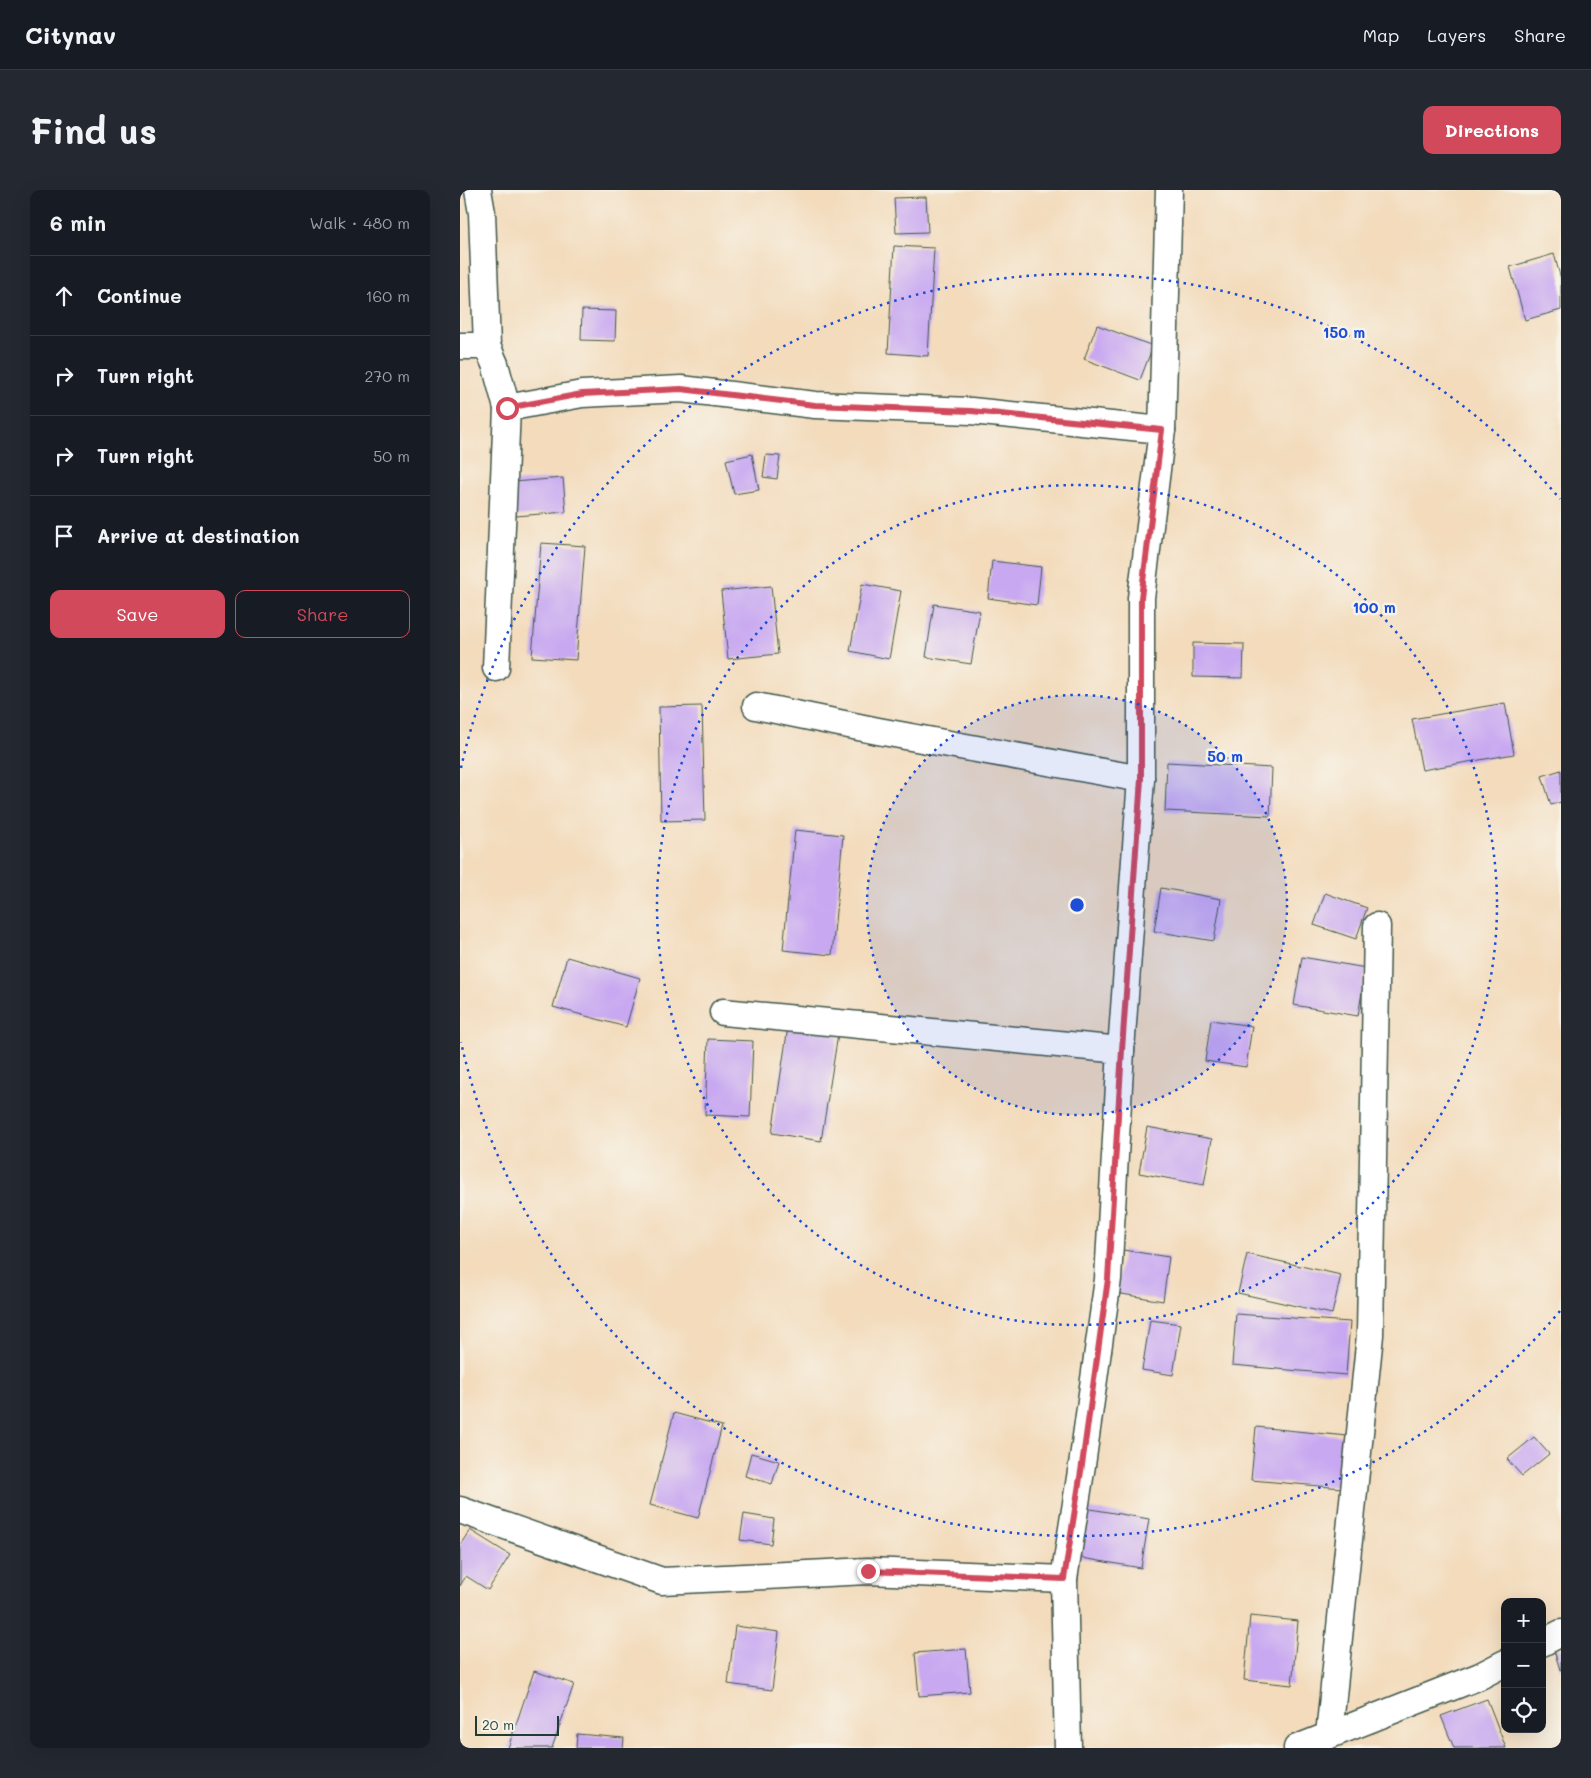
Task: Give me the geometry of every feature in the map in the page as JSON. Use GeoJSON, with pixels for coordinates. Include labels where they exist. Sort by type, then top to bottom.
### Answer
{"type":"FeatureCollection","features":[{"type":"Feature","properties":{"kind":"street"},"geometry":{"type":"LineString","coordinates":[[478,190],[482,213],[487,346],[495,364],[507,408],[496,668]]}},
{"type":"Feature","properties":{"kind":"street"},"geometry":{"type":"LineString","coordinates":[[1068,1748],[1064,1579],[1108,1279],[1141,779],[1141,598],[1162,430],[1169,190]]}},
{"type":"Feature","properties":{"kind":"street"},"geometry":{"type":"LineString","coordinates":[[460,346],[487,346]]}},
{"type":"Feature","properties":{"kind":"street"},"geometry":{"type":"LineString","coordinates":[[507,408],[582,394],[681,389],[815,405],[971,411],[1162,430]]}},
{"type":"Feature","properties":{"kind":"street"},"geometry":{"type":"LineString","coordinates":[[756,706],[878,731],[1141,779]]}},
{"type":"Feature","properties":{"kind":"street"},"geometry":{"type":"LineString","coordinates":[[1329,1735],[1370,1335],[1377,926]]}},
{"type":"Feature","properties":{"kind":"street"},"geometry":{"type":"LineString","coordinates":[[723,1012],[1122,1050]]}},
{"type":"Feature","properties":{"kind":"street"},"geometry":{"type":"LineString","coordinates":[[460,1510],[662,1581],[868,1571],[1064,1579]]}},
{"type":"Feature","properties":{"kind":"street"},"geometry":{"type":"LineString","coordinates":[[1546,1641],[1561,1633]]}},
{"type":"Feature","properties":{"kind":"street"},"geometry":{"type":"LineString","coordinates":[[1297,1748],[1480,1676],[1501,1665]]}},
{"type":"Feature","properties":{"kind":"building"},"geometry":{"type":"Polygon","coordinates":[[[926,197],[928,232],[896,233],[894,198],[926,197]]]}},
{"type":"Feature","properties":{"kind":"building"},"geometry":{"type":"Polygon","coordinates":[[[894,246],[934,248],[928,356],[888,353],[894,246]]]}},
{"type":"Feature","properties":{"kind":"building"},"geometry":{"type":"Polygon","coordinates":[[[1554,254],[1561,279],[1561,310],[1525,320],[1510,267],[1554,254]]]}},
{"type":"Feature","properties":{"kind":"building"},"geometry":{"type":"Polygon","coordinates":[[[582,310],[616,311],[615,341],[581,340],[582,310]]]}},
{"type":"Feature","properties":{"kind":"building"},"geometry":{"type":"Polygon","coordinates":[[[1097,325],[1153,346],[1140,380],[1084,359],[1097,325]]]}},
{"type":"Feature","properties":{"kind":"building"},"geometry":{"type":"Polygon","coordinates":[[[752,454],[759,490],[734,494],[726,460],[752,454]]]}},
{"type":"Feature","properties":{"kind":"building"},"geometry":{"type":"Polygon","coordinates":[[[766,455],[780,456],[777,479],[763,477],[766,455]]]}},
{"type":"Feature","properties":{"kind":"building"},"geometry":{"type":"Polygon","coordinates":[[[563,478],[566,512],[516,516],[513,482],[563,478]]]}},
{"type":"Feature","properties":{"kind":"building"},"geometry":{"type":"Polygon","coordinates":[[[541,543],[585,546],[576,660],[532,657],[541,543]]]}},
{"type":"Feature","properties":{"kind":"building"},"geometry":{"type":"Polygon","coordinates":[[[992,561],[1041,567],[1037,605],[988,598],[992,561]]]}},
{"type":"Feature","properties":{"kind":"building"},"geometry":{"type":"Polygon","coordinates":[[[862,584],[901,591],[889,659],[850,651],[862,584]]]}},
{"type":"Feature","properties":{"kind":"building"},"geometry":{"type":"Polygon","coordinates":[[[771,586],[778,654],[728,659],[721,591],[771,586]]]}},
{"type":"Feature","properties":{"kind":"building"},"geometry":{"type":"Polygon","coordinates":[[[934,604],[980,611],[971,664],[926,657],[934,604]]]}},
{"type":"Feature","properties":{"kind":"building"},"geometry":{"type":"Polygon","coordinates":[[[1193,643],[1244,644],[1243,678],[1193,677],[1193,643]]]}},
{"type":"Feature","properties":{"kind":"building"},"geometry":{"type":"Polygon","coordinates":[[[1505,703],[1514,754],[1422,770],[1412,719],[1505,703]]]}},
{"type":"Feature","properties":{"kind":"building"},"geometry":{"type":"Polygon","coordinates":[[[702,706],[705,820],[661,821],[659,707],[702,706]]]}},
{"type":"Feature","properties":{"kind":"building"},"geometry":{"type":"Polygon","coordinates":[[[1167,762],[1272,768],[1270,816],[1165,811],[1167,762]]]}},
{"type":"Feature","properties":{"kind":"building"},"geometry":{"type":"Polygon","coordinates":[[[1561,770],[1561,802],[1551,805],[1542,776],[1561,770]]]}},
{"type":"Feature","properties":{"kind":"building"},"geometry":{"type":"Polygon","coordinates":[[[795,830],[843,835],[832,955],[783,950],[795,830]]]}},
{"type":"Feature","properties":{"kind":"building"},"geometry":{"type":"Polygon","coordinates":[[[1161,888],[1221,899],[1214,941],[1154,931],[1161,888]]]}},
{"type":"Feature","properties":{"kind":"building"},"geometry":{"type":"Polygon","coordinates":[[[1325,893],[1367,908],[1356,939],[1314,925],[1325,893]]]}},
{"type":"Feature","properties":{"kind":"building"},"geometry":{"type":"Polygon","coordinates":[[[567,957],[640,978],[626,1027],[553,1007],[567,957]]]}},
{"type":"Feature","properties":{"kind":"building"},"geometry":{"type":"Polygon","coordinates":[[[1302,957],[1366,968],[1358,1016],[1294,1005],[1302,957]]]}},
{"type":"Feature","properties":{"kind":"building"},"geometry":{"type":"Polygon","coordinates":[[[789,1020],[839,1028],[821,1141],[772,1133],[789,1020]]]}},
{"type":"Feature","properties":{"kind":"building"},"geometry":{"type":"Polygon","coordinates":[[[1211,1020],[1252,1026],[1246,1067],[1205,1061],[1211,1020]]]}},
{"type":"Feature","properties":{"kind":"building"},"geometry":{"type":"Polygon","coordinates":[[[708,1039],[753,1041],[750,1117],[705,1115],[708,1039]]]}},
{"type":"Feature","properties":{"kind":"building"},"geometry":{"type":"Polygon","coordinates":[[[1147,1127],[1212,1139],[1204,1185],[1139,1173],[1147,1127]]]}},
{"type":"Feature","properties":{"kind":"building"},"geometry":{"type":"Polygon","coordinates":[[[1123,1250],[1169,1257],[1163,1301],[1116,1293],[1123,1250]]]}},
{"type":"Feature","properties":{"kind":"building"},"geometry":{"type":"Polygon","coordinates":[[[1247,1254],[1341,1275],[1332,1314],[1238,1293],[1247,1254]]]}},
{"type":"Feature","properties":{"kind":"building"},"geometry":{"type":"Polygon","coordinates":[[[1236,1314],[1350,1322],[1346,1375],[1232,1365],[1236,1314]]]}},
{"type":"Feature","properties":{"kind":"building"},"geometry":{"type":"Polygon","coordinates":[[[1150,1320],[1181,1324],[1173,1375],[1142,1370],[1150,1320]]]}},
{"type":"Feature","properties":{"kind":"building"},"geometry":{"type":"Polygon","coordinates":[[[674,1413],[722,1426],[698,1518],[650,1505],[674,1413]]]}},
{"type":"Feature","properties":{"kind":"building"},"geometry":{"type":"Polygon","coordinates":[[[1256,1427],[1347,1436],[1342,1488],[1251,1480],[1256,1427]]]}},
{"type":"Feature","properties":{"kind":"building"},"geometry":{"type":"Polygon","coordinates":[[[1534,1437],[1549,1454],[1522,1476],[1507,1459],[1534,1437]]]}},
{"type":"Feature","properties":{"kind":"building"},"geometry":{"type":"Polygon","coordinates":[[[751,1453],[779,1461],[772,1484],[745,1476],[751,1453]]]}},
{"type":"Feature","properties":{"kind":"building"},"geometry":{"type":"Polygon","coordinates":[[[1085,1508],[1149,1519],[1141,1568],[1076,1557],[1085,1508]]]}},
{"type":"Feature","properties":{"kind":"building"},"geometry":{"type":"Polygon","coordinates":[[[744,1514],[774,1519],[771,1544],[740,1540],[744,1514]]]}},
{"type":"Feature","properties":{"kind":"building"},"geometry":{"type":"Polygon","coordinates":[[[470,1530],[510,1555],[488,1590],[466,1576],[460,1586],[460,1545],[470,1530]]]}},
{"type":"Feature","properties":{"kind":"building"},"geometry":{"type":"Polygon","coordinates":[[[1250,1616],[1298,1621],[1292,1685],[1244,1680],[1250,1616]]]}},
{"type":"Feature","properties":{"kind":"building"},"geometry":{"type":"Polygon","coordinates":[[[735,1626],[779,1632],[772,1690],[728,1684],[735,1626]]]}},
{"type":"Feature","properties":{"kind":"building"},"geometry":{"type":"Polygon","coordinates":[[[1561,1648],[1561,1670],[1560,1670],[1554,1650],[1561,1648]]]}},
{"type":"Feature","properties":{"kind":"building"},"geometry":{"type":"Polygon","coordinates":[[[966,1649],[970,1692],[919,1696],[915,1653],[966,1649]]]}},
{"type":"Feature","properties":{"kind":"building"},"geometry":{"type":"Polygon","coordinates":[[[534,1671],[574,1684],[552,1748],[508,1748],[534,1671]]]}},
{"type":"Feature","properties":{"kind":"building"},"geometry":{"type":"Polygon","coordinates":[[[1487,1699],[1506,1748],[1454,1748],[1441,1716],[1487,1699]]]}},
{"type":"Feature","properties":{"kind":"building"},"geometry":{"type":"Polygon","coordinates":[[[577,1734],[624,1738],[623,1748],[576,1748],[577,1734]]]}},
{"type":"Feature","properties":{"kind":"route"},"geometry":{"type":"LineString","coordinates":[[507,408],[582,394],[681,389],[815,405],[971,411],[1162,430],[1141,598],[1141,779],[1108,1279],[1064,1579],[868,1571]]}}]}
